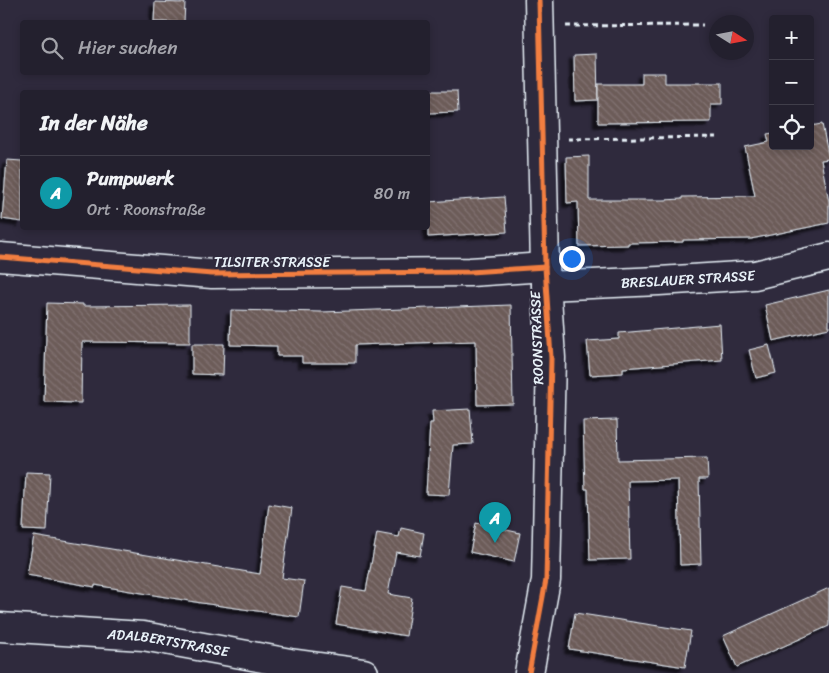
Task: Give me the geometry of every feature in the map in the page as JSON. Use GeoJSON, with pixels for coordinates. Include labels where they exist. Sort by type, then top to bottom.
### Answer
{"type":"FeatureCollection","features":[{"type":"Feature","properties":{"kind":"street","name":"ROONSTRASSE"},"geometry":{"type":"LineString","coordinates":[[529,673],[546,580],[551,358],[546,276],[540,13]]}},
{"type":"Feature","properties":{"kind":"street","name":"TILSITER STRASSE"},"geometry":{"type":"LineString","coordinates":[[0,257],[212,274],[470,272],[546,276]]}},
{"type":"Feature","properties":{"kind":"street","name":"BRESLAUER STRASSE"},"geometry":{"type":"LineString","coordinates":[[546,276],[659,281],[755,276],[829,257]]}},
{"type":"Feature","properties":{"kind":"street","name":"ADALBERTSTRASSE"},"geometry":{"type":"LineString","coordinates":[[0,627],[142,636],[292,668],[364,673]]}},
{"type":"Feature","properties":{"kind":"path"},"geometry":{"type":"LineString","coordinates":[[540,13],[703,25]]}},
{"type":"Feature","properties":{"kind":"path"},"geometry":{"type":"LineString","coordinates":[[542,139],[720,137]]}},
{"type":"Feature","properties":{"kind":"building"},"geometry":{"type":"Polygon","coordinates":[[[155,2],[185,3],[184,20],[154,20],[155,2]]]}},
{"type":"Feature","properties":{"kind":"building"},"geometry":{"type":"Polygon","coordinates":[[[597,54],[598,100],[575,101],[574,55],[597,54]]]}},
{"type":"Feature","properties":{"kind":"building"},"geometry":{"type":"Polygon","coordinates":[[[642,73],[665,73],[665,83],[722,83],[722,104],[711,104],[711,122],[598,123],[598,84],[642,84],[642,73]]]}},
{"type":"Feature","properties":{"kind":"building"},"geometry":{"type":"Polygon","coordinates":[[[430,91],[457,91],[458,112],[430,113],[430,91]]]}},
{"type":"Feature","properties":{"kind":"building"},"geometry":{"type":"Polygon","coordinates":[[[822,124],[829,159],[821,160],[829,202],[829,223],[751,239],[683,240],[683,242],[579,246],[578,202],[567,203],[566,157],[589,156],[589,200],[664,200],[682,199],[682,197],[755,196],[745,147],[769,142],[769,150],[814,150],[814,125],[822,124]]]}},
{"type":"Feature","properties":{"kind":"building"},"geometry":{"type":"Polygon","coordinates":[[[7,160],[20,161],[20,222],[2,219],[7,160]]]}},
{"type":"Feature","properties":{"kind":"building"},"geometry":{"type":"Polygon","coordinates":[[[504,197],[507,232],[428,237],[428,230],[430,230],[430,202],[504,197]]]}},
{"type":"Feature","properties":{"kind":"building"},"geometry":{"type":"Polygon","coordinates":[[[829,290],[829,328],[773,341],[765,305],[829,290]]]}},
{"type":"Feature","properties":{"kind":"building"},"geometry":{"type":"Polygon","coordinates":[[[47,303],[83,304],[83,306],[190,305],[190,343],[82,342],[81,403],[44,402],[47,303]]]}},
{"type":"Feature","properties":{"kind":"building"},"geometry":{"type":"Polygon","coordinates":[[[511,305],[513,404],[477,405],[476,341],[355,345],[355,363],[302,363],[302,356],[277,356],[277,346],[230,345],[231,310],[322,312],[511,305]]]}},
{"type":"Feature","properties":{"kind":"building"},"geometry":{"type":"Polygon","coordinates":[[[720,324],[722,360],[623,368],[623,373],[590,375],[587,341],[619,339],[619,333],[720,324]]]}},
{"type":"Feature","properties":{"kind":"building"},"geometry":{"type":"Polygon","coordinates":[[[192,344],[224,344],[223,375],[192,374],[192,344]]]}},
{"type":"Feature","properties":{"kind":"building"},"geometry":{"type":"Polygon","coordinates":[[[769,345],[776,373],[756,378],[749,350],[769,345]]]}},
{"type":"Feature","properties":{"kind":"building"},"geometry":{"type":"Polygon","coordinates":[[[470,409],[473,444],[453,445],[449,495],[426,494],[430,423],[433,423],[432,411],[470,409]]]}},
{"type":"Feature","properties":{"kind":"building"},"geometry":{"type":"Polygon","coordinates":[[[617,420],[618,460],[707,458],[708,479],[699,479],[701,564],[680,565],[678,480],[628,481],[630,559],[590,560],[588,489],[585,489],[583,421],[617,420]]]}},
{"type":"Feature","properties":{"kind":"building"},"geometry":{"type":"Polygon","coordinates":[[[26,472],[50,473],[47,531],[23,530],[26,472]]]}},
{"type":"Feature","properties":{"kind":"building"},"geometry":{"type":"Polygon","coordinates":[[[269,504],[292,508],[282,578],[304,581],[299,617],[27,575],[34,536],[260,574],[269,504]]]}},
{"type":"Feature","properties":{"kind":"building"},"geometry":{"type":"Polygon","coordinates":[[[476,523],[520,533],[514,562],[470,552],[476,523]]]}},
{"type":"Feature","properties":{"kind":"building"},"geometry":{"type":"Polygon","coordinates":[[[401,528],[424,533],[420,556],[396,552],[388,594],[412,598],[406,636],[336,624],[342,587],[366,591],[377,533],[399,537],[401,528]]]}},
{"type":"Feature","properties":{"kind":"building"},"geometry":{"type":"Polygon","coordinates":[[[829,588],[829,626],[737,667],[723,636],[829,588]]]}},
{"type":"Feature","properties":{"kind":"building"},"geometry":{"type":"Polygon","coordinates":[[[575,613],[691,631],[685,667],[569,649],[575,613]]]}},
{"type":"Feature","properties":{"kind":"cycle path"},"geometry":{"type":"LineString","coordinates":[[529,673],[546,580],[551,358],[545,267],[539,0]]}},
{"type":"Feature","properties":{"kind":"cycle path"},"geometry":{"type":"LineString","coordinates":[[0,257],[212,274],[470,272],[545,267]]}},
{"type":"Feature","properties":{"kind":"place","name":"Pumpwerk"},"geometry":{"type":"Point","coordinates":[495,543]}}]}
